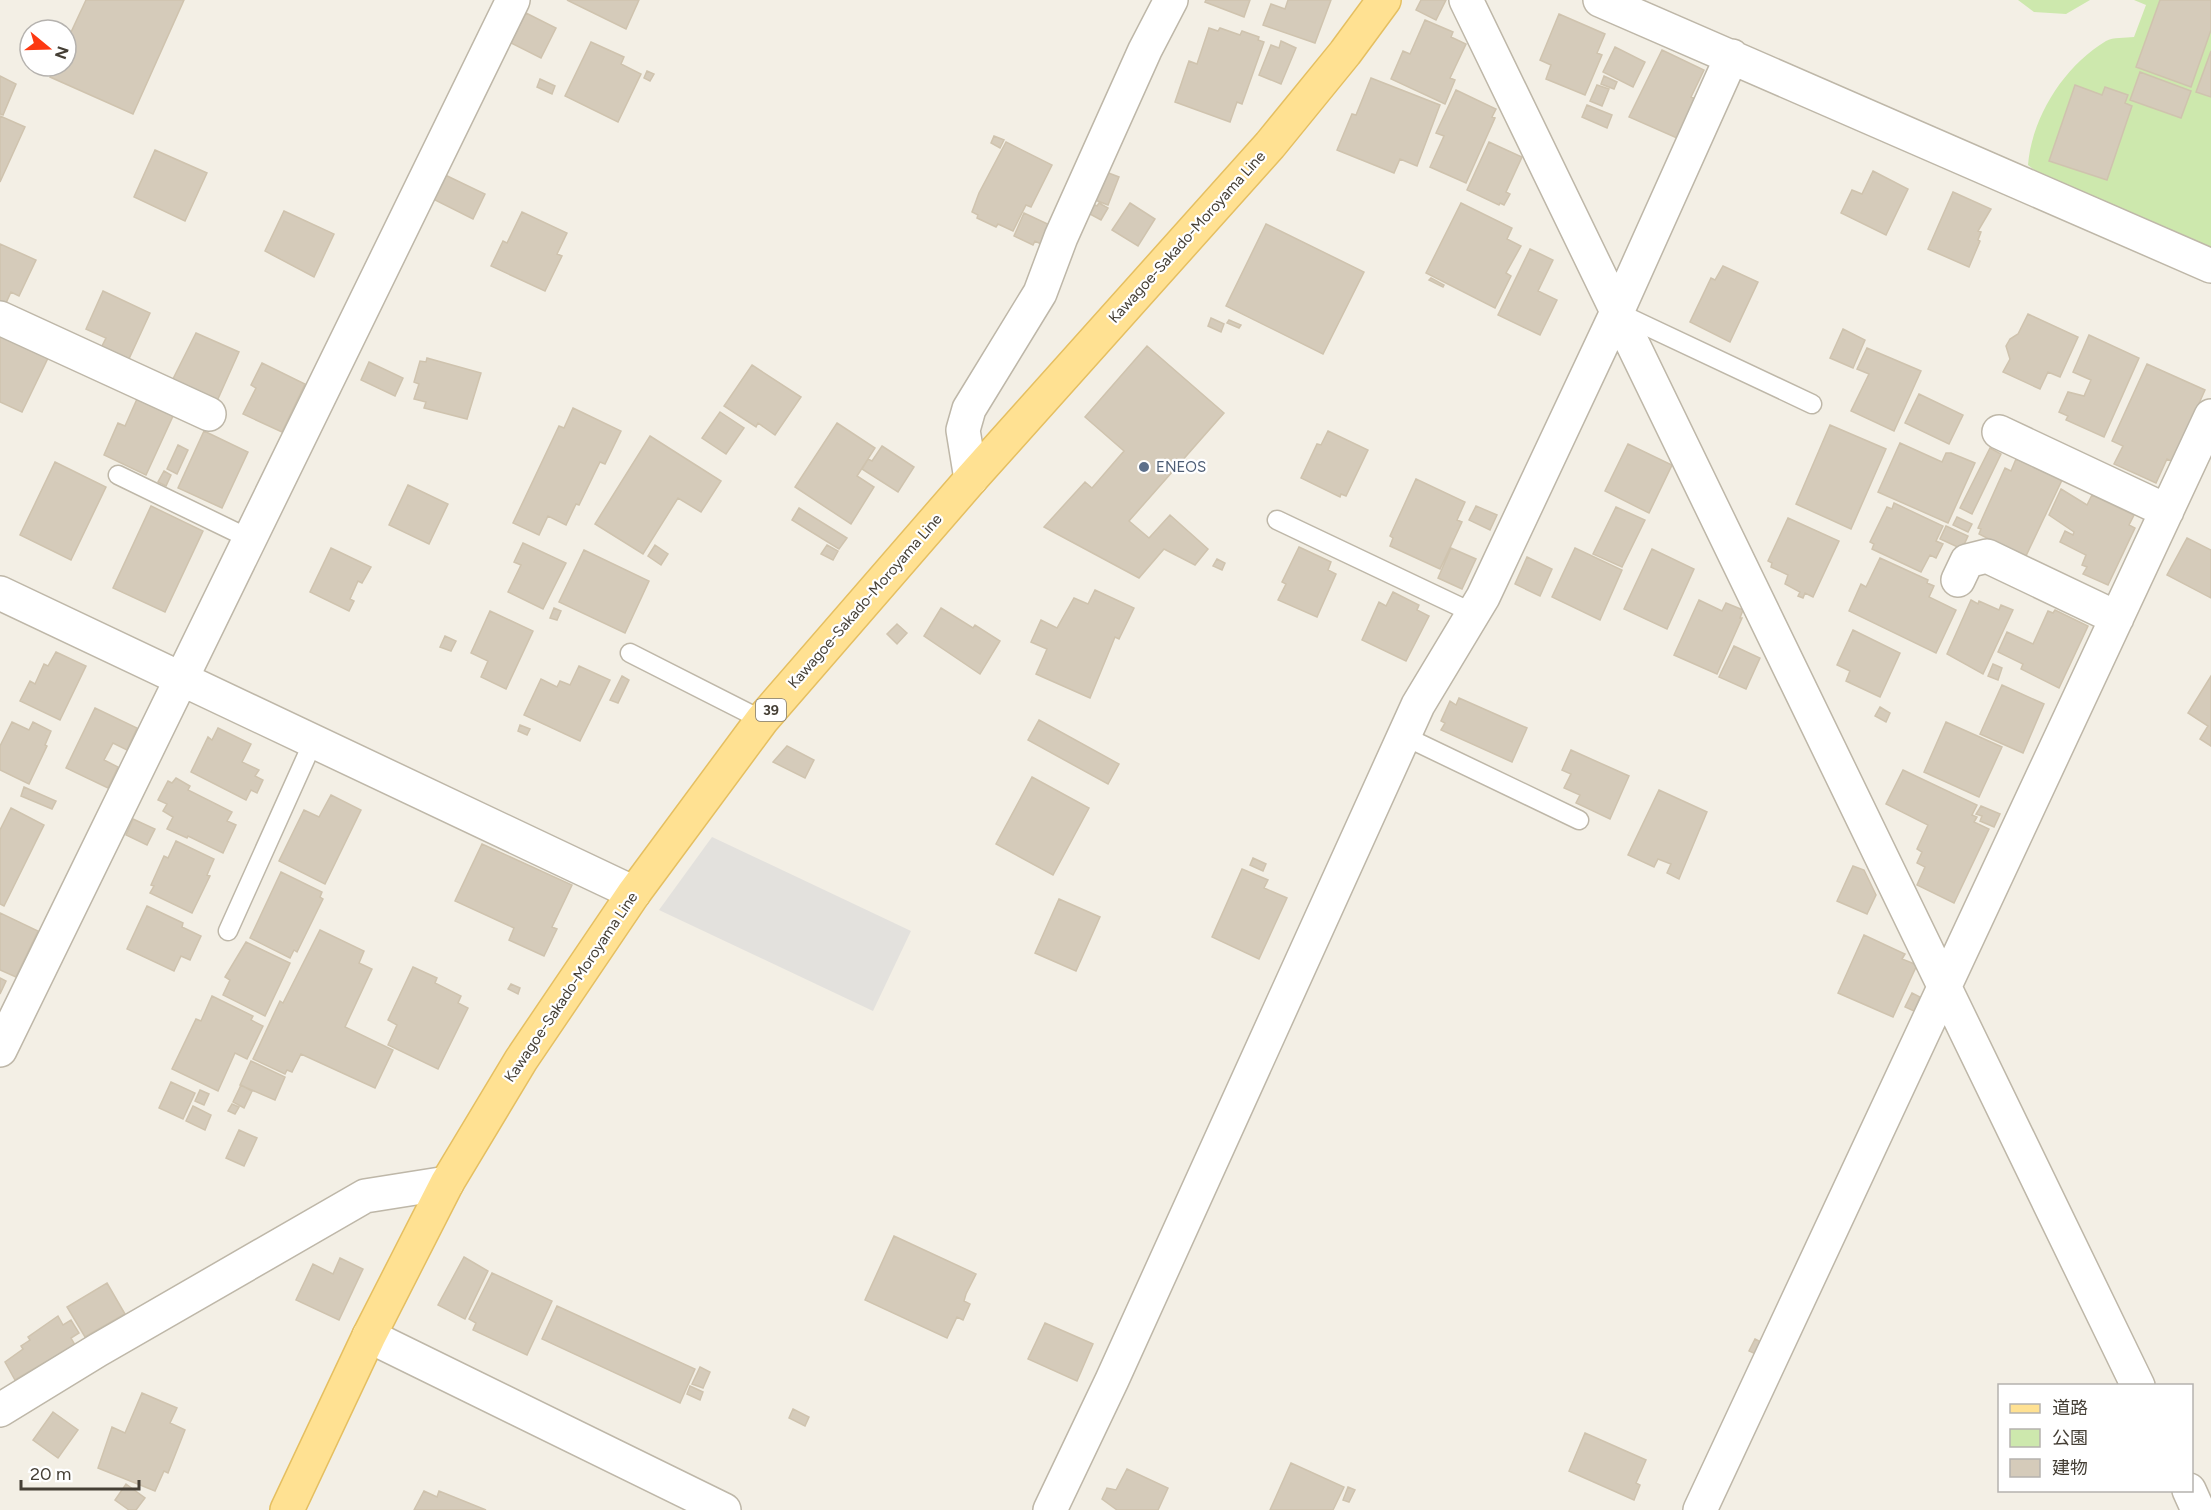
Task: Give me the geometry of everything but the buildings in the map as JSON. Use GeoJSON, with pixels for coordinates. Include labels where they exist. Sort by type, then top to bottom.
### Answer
{"type":"FeatureCollection","features":[{"type":"Feature","properties":{"kind":"main road","name":"Kawagoe-Sakado-Moroyama Line"},"geometry":{"type":"LineString","coordinates":[[287,1510],[369,1336],[447,1183],[521,1060],[634,892],[762,720],[971,479],[1270,145],[1345,53],[1384,0]]}},
{"type":"Feature","properties":{"kind":"street"},"geometry":{"type":"LineString","coordinates":[[0,1050],[513,0]]}},
{"type":"Feature","properties":{"kind":"street"},"geometry":{"type":"LineString","coordinates":[[971,479],[963,430],[969,409],[1040,293],[1075,206],[1145,51],[1171,0]]}},
{"type":"Feature","properties":{"kind":"street"},"geometry":{"type":"LineString","coordinates":[[1466,0],[2137,1384]]}},
{"type":"Feature","properties":{"kind":"street"},"geometry":{"type":"LineString","coordinates":[[1600,0],[2211,266]]}},
{"type":"Feature","properties":{"kind":"street"},"geometry":{"type":"LineString","coordinates":[[1050,1510],[1112,1380],[1418,705],[1473,613],[1617,312],[1732,56]]}},
{"type":"Feature","properties":{"kind":"street"},"geometry":{"type":"LineString","coordinates":[[0,318],[209,414]]}},
{"type":"Feature","properties":{"kind":"street"},"geometry":{"type":"LineString","coordinates":[[1700,1510],[2211,416]]}},
{"type":"Feature","properties":{"kind":"street"},"geometry":{"type":"LineString","coordinates":[[1999,432],[2167,511]]}},
{"type":"Feature","properties":{"kind":"street"},"geometry":{"type":"LineString","coordinates":[[1958,580],[1967,561],[1987,556],[2117,618]]}},
{"type":"Feature","properties":{"kind":"street"},"geometry":{"type":"LineString","coordinates":[[0,593],[182,681],[634,892]]}},
{"type":"Feature","properties":{"kind":"street"},"geometry":{"type":"LineString","coordinates":[[0,1410],[98,1350],[365,1196],[447,1183]]}},
{"type":"Feature","properties":{"kind":"street"},"geometry":{"type":"LineString","coordinates":[[369,1336],[724,1510]]}},
{"type":"Feature","properties":{"kind":"street"},"geometry":{"type":"LineString","coordinates":[[2189,1492],[2198,1510]]}},
{"type":"Feature","properties":{"kind":"lane"},"geometry":{"type":"LineString","coordinates":[[1617,312],[1812,404]]}},
{"type":"Feature","properties":{"kind":"lane"},"geometry":{"type":"LineString","coordinates":[[118,475],[250,539]]}},
{"type":"Feature","properties":{"kind":"lane"},"geometry":{"type":"LineString","coordinates":[[1278,520],[1473,613]]}},
{"type":"Feature","properties":{"kind":"lane"},"geometry":{"type":"LineString","coordinates":[[630,653],[762,720]]}},
{"type":"Feature","properties":{"kind":"lane"},"geometry":{"type":"LineString","coordinates":[[1404,736],[1580,820]]}},
{"type":"Feature","properties":{"kind":"lane"},"geometry":{"type":"LineString","coordinates":[[228,931],[313,742]]}},
{"type":"Feature","properties":{"kind":"green space"},"geometry":{"type":"Polygon","coordinates":[[[2018,0],[2090,0],[2066,14],[2034,12],[2018,0]]]}},
{"type":"Feature","properties":{"kind":"green space"},"geometry":{"type":"Polygon","coordinates":[[[2134,0],[2211,0],[2211,252],[2048,181],[2028,165],[2036,129],[2043,111],[2064,79],[2077,64],[2106,41],[2134,37],[2146,5],[2134,0]]]}},
{"type":"Feature","properties":{"kind":"shaded area"},"geometry":{"type":"Polygon","coordinates":[[[712,837],[911,931],[873,1011],[659,910],[712,837]]]}},
{"type":"Feature","properties":{"kind":"place","name":"ENEOS"},"geometry":{"type":"Point","coordinates":[1144,467]}}]}
